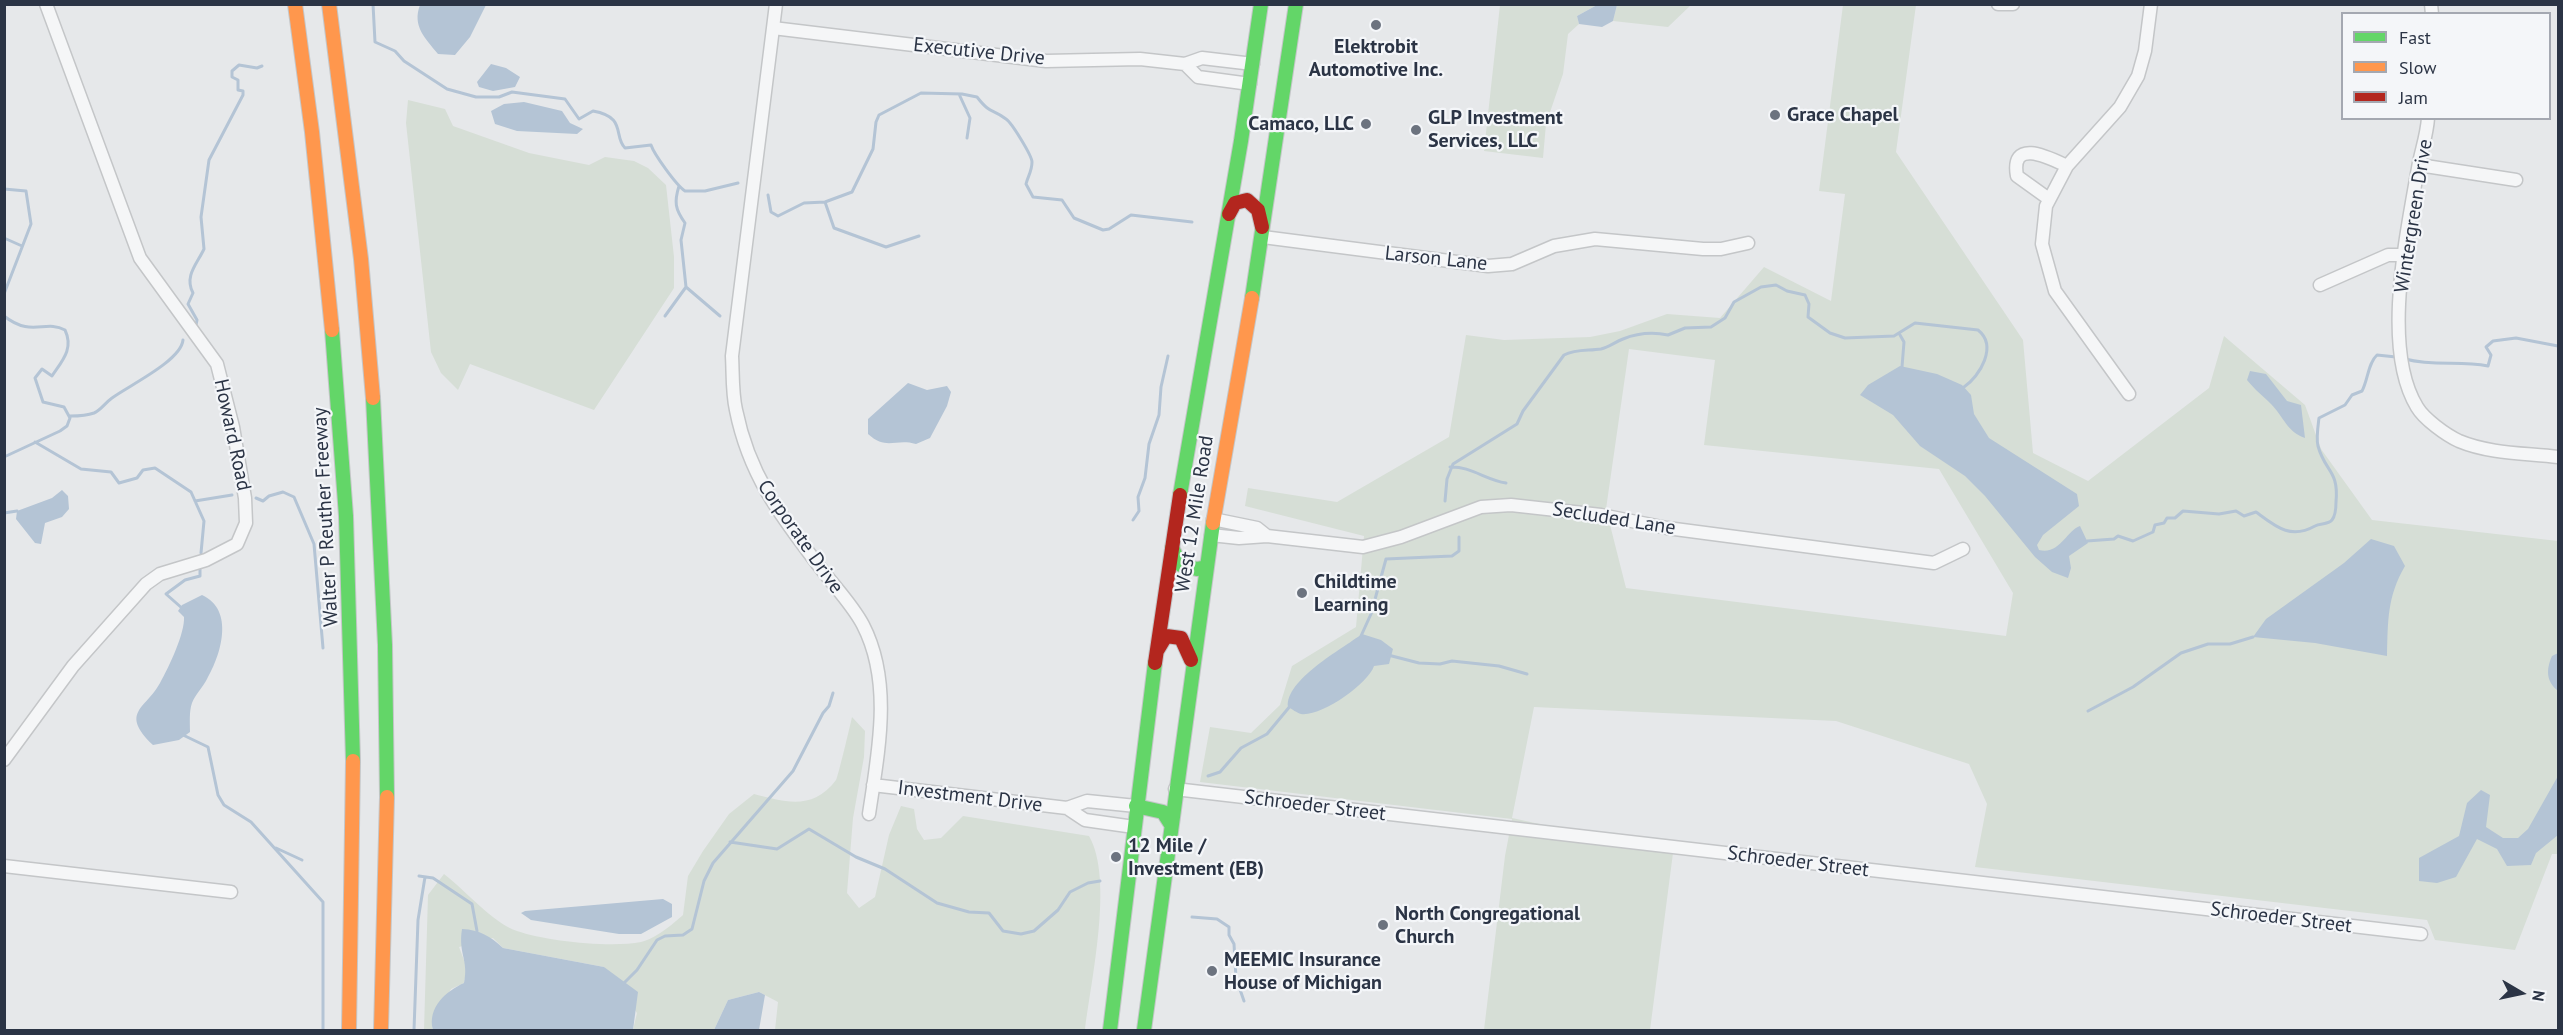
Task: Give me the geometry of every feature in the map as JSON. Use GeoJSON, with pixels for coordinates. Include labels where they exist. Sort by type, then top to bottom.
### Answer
{"type":"FeatureCollection","features":[{"type":"Feature","properties":{"kind":"main road","name":"Walter P Reuther Freeway"},"geometry":{"type":"LineString","coordinates":[[296,4],[320,187],[344,475],[353,696],[354,840],[349,1030]]}},
{"type":"Feature","properties":{"kind":"main road"},"geometry":{"type":"LineString","coordinates":[[329,4],[355,204],[381,553],[386,706],[386,860],[381,1030]]}},
{"type":"Feature","properties":{"kind":"main road","name":"West 12 Mile Road"},"geometry":{"type":"LineString","coordinates":[[1110,1030],[1136,806],[1172,548],[1251,84],[1261,4]]}},
{"type":"Feature","properties":{"kind":"main road","name":"West 12 Mile Road"},"geometry":{"type":"LineString","coordinates":[[1144,1030],[1170,823],[1213,519],[1263,237],[1296,4]]}},
{"type":"Feature","properties":{"kind":"main road"},"geometry":{"type":"LineString","coordinates":[[1228,218],[1235,203],[1247,201],[1258,210],[1263,237]]}},
{"type":"Feature","properties":{"kind":"main road"},"geometry":{"type":"LineString","coordinates":[[1172,548],[1181,565],[1197,569],[1206,567]]}},
{"type":"Feature","properties":{"kind":"main road"},"geometry":{"type":"LineString","coordinates":[[1157,652],[1166,636],[1181,638],[1189,648],[1192,664]]}},
{"type":"Feature","properties":{"kind":"main road"},"geometry":{"type":"LineString","coordinates":[[1136,806],[1162,812],[1170,823]]}},
{"type":"Feature","properties":{"kind":"street","name":"Howard Road"},"geometry":{"type":"LineString","coordinates":[[4,760],[73,666],[146,584],[160,574],[206,560],[237,544],[246,523],[245,498],[235,437],[217,364],[140,258],[46,4]]}},
{"type":"Feature","properties":{"kind":"street","name":"Corporate Drive"},"geometry":{"type":"LineString","coordinates":[[776,4],[732,356],[735,408],[748,456],[775,507],[863,625],[874,656],[880,693],[881,733],[869,814]]}},
{"type":"Feature","properties":{"kind":"street"},"geometry":{"type":"LineString","coordinates":[[1998,4],[2013,4]]}},
{"type":"Feature","properties":{"kind":"street"},"geometry":{"type":"LineString","coordinates":[[2129,394],[2055,291],[2042,243],[2046,206],[2067,166],[2120,107],[2138,76],[2145,51],[2151,4]]}},
{"type":"Feature","properties":{"kind":"street","name":"Executive Drive"},"geometry":{"type":"LineString","coordinates":[[773,28],[1046,61],[1140,59],[1185,64],[1202,58],[1253,64]]}},
{"type":"Feature","properties":{"kind":"street","name":"Executive Drive"},"geometry":{"type":"LineString","coordinates":[[1185,64],[1198,77],[1251,84]]}},
{"type":"Feature","properties":{"kind":"street","name":"Wintergreen Drive"},"geometry":{"type":"LineString","coordinates":[[2428,120],[2404,255],[2399,329],[2400,363],[2417,408],[2458,440],[2487,450],[2559,457]]}},
{"type":"Feature","properties":{"kind":"street"},"geometry":{"type":"LineString","coordinates":[[2049,199],[2016,176],[2015,166],[2018,159],[2024,154],[2037,153],[2067,166]]}},
{"type":"Feature","properties":{"kind":"street"},"geometry":{"type":"LineString","coordinates":[[2419,165],[2516,180]]}},
{"type":"Feature","properties":{"kind":"street","name":"Larson Lane"},"geometry":{"type":"LineString","coordinates":[[1263,237],[1488,266],[1512,264],[1554,246],[1595,239],[1703,249],[1721,249],[1748,243]]}},
{"type":"Feature","properties":{"kind":"street"},"geometry":{"type":"LineString","coordinates":[[2320,285],[2388,255],[2404,255]]}},
{"type":"Feature","properties":{"kind":"street","name":"Secluded Lane"},"geometry":{"type":"LineString","coordinates":[[1211,535],[1239,538],[1267,536],[1363,547],[1401,537],[1481,507],[1511,505],[1602,515],[1667,528],[1934,563],[1963,549]]}},
{"type":"Feature","properties":{"kind":"street","name":"Secluded Lane"},"geometry":{"type":"LineString","coordinates":[[1213,519],[1257,528],[1267,536]]}},
{"type":"Feature","properties":{"kind":"street","name":"Investment Drive"},"geometry":{"type":"LineString","coordinates":[[873,785],[1067,808],[1087,801],[1136,806]]}},
{"type":"Feature","properties":{"kind":"street","name":"Schroeder Street"},"geometry":{"type":"LineString","coordinates":[[1176,789],[2421,934]]}},
{"type":"Feature","properties":{"kind":"street","name":"Investment Drive"},"geometry":{"type":"LineString","coordinates":[[1067,808],[1085,820],[1134,827]]}},
{"type":"Feature","properties":{"kind":"street"},"geometry":{"type":"LineString","coordinates":[[4,866],[231,892]]}},
{"type":"Feature","properties":{"kind":"shaded area"},"geometry":{"type":"Polygon","coordinates":[[[1500,5],[1597,5],[1577,16],[1579,24],[1568,34],[1563,74],[1546,124],[1543,158],[1484,151],[1500,5]]]}},
{"type":"Feature","properties":{"kind":"shaded area"},"geometry":{"type":"Polygon","coordinates":[[[1617,5],[1691,5],[1668,27],[1613,21],[1617,5]]]}},
{"type":"Feature","properties":{"kind":"shaded area"},"geometry":{"type":"Polygon","coordinates":[[[1843,5],[1916,5],[1896,152],[2023,340],[2033,453],[2088,481],[2209,388],[2224,336],[2305,405],[2321,449],[2372,520],[2558,541],[2558,854],[2552,854],[2515,950],[2435,940],[2427,920],[1975,867],[1987,804],[1969,764],[1836,721],[1534,707],[1512,818],[1673,853],[1650,1030],[1484,1030],[1505,856],[1512,819],[1200,782],[1210,727],[1251,733],[1280,705],[1292,666],[1356,627],[1364,536],[1245,506],[1248,488],[1337,502],[1449,437],[1466,335],[1504,340],[1590,337],[1620,331],[1667,314],[1720,318],[1764,267],[1831,301],[1845,194],[1819,191],[1843,5]],[[1629,349],[1606,509],[1626,588],[2006,636],[2013,593],[1939,469],[1704,445],[1715,360],[1629,349]]]}},
{"type":"Feature","properties":{"kind":"shaded area"},"geometry":{"type":"Polygon","coordinates":[[[408,100],[445,109],[453,126],[529,153],[589,165],[605,157],[634,161],[648,168],[666,185],[674,257],[674,288],[594,410],[470,364],[458,390],[441,373],[431,352],[406,123],[408,100]]]}},
{"type":"Feature","properties":{"kind":"shaded area"},"geometry":{"type":"Polygon","coordinates":[[[852,717],[865,731],[864,757],[853,818],[847,893],[859,908],[875,897],[889,835],[901,806],[914,809],[917,829],[924,840],[941,838],[963,816],[1089,836],[1096,855],[1100,877],[1100,903],[1099,930],[1085,1030],[775,1030],[778,1002],[759,992],[728,1000],[714,1030],[633,1030],[637,1013],[604,967],[503,948],[493,938],[459,947],[467,968],[464,983],[451,989],[432,1025],[433,1030],[424,1030],[428,895],[444,874],[498,921],[529,935],[596,944],[628,944],[652,938],[683,915],[688,876],[729,814],[754,794],[798,802],[818,796],[827,790],[836,780],[852,717]]]}},
{"type":"Feature","properties":{"kind":"water"},"geometry":{"type":"Polygon","coordinates":[[[420,4],[486,5],[470,37],[455,55],[438,54],[424,37],[418,19],[420,4]]]}},
{"type":"Feature","properties":{"kind":"water"},"geometry":{"type":"Polygon","coordinates":[[[1597,5],[1617,5],[1613,21],[1602,27],[1579,24],[1577,16],[1597,5]]]}},
{"type":"Feature","properties":{"kind":"water"},"geometry":{"type":"Polygon","coordinates":[[[491,64],[506,68],[520,77],[515,87],[493,91],[479,87],[477,82],[491,64]]]}},
{"type":"Feature","properties":{"kind":"water"},"geometry":{"type":"Polygon","coordinates":[[[524,102],[562,111],[570,123],[583,129],[577,134],[517,131],[495,124],[491,111],[504,104],[524,102]]]}},
{"type":"Feature","properties":{"kind":"water"},"geometry":{"type":"Polygon","coordinates":[[[1900,366],[1937,374],[1962,385],[1971,395],[1974,414],[1989,438],[2077,494],[2079,506],[2043,535],[2037,545],[2039,550],[2052,549],[2080,526],[2088,543],[2069,556],[2071,568],[2068,578],[2052,572],[2035,557],[1985,496],[1965,476],[1920,446],[1893,415],[1860,395],[1868,385],[1900,366]]]}},
{"type":"Feature","properties":{"kind":"water"},"geometry":{"type":"Polygon","coordinates":[[[2250,371],[2266,374],[2287,401],[2301,405],[2305,438],[2290,428],[2247,380],[2250,371]]]}},
{"type":"Feature","properties":{"kind":"water"},"geometry":{"type":"Polygon","coordinates":[[[908,383],[927,390],[947,386],[951,392],[947,406],[930,438],[916,444],[886,443],[875,439],[868,434],[868,419],[908,383]]]}},
{"type":"Feature","properties":{"kind":"water"},"geometry":{"type":"Polygon","coordinates":[[[62,490],[68,496],[69,509],[62,517],[45,523],[41,544],[35,543],[16,519],[17,511],[52,498],[62,490]]]}},
{"type":"Feature","properties":{"kind":"water"},"geometry":{"type":"Polygon","coordinates":[[[2371,539],[2394,546],[2405,566],[2392,599],[2388,620],[2387,656],[2315,643],[2253,637],[2266,619],[2344,563],[2371,539]]]}},
{"type":"Feature","properties":{"kind":"water"},"geometry":{"type":"Polygon","coordinates":[[[202,595],[219,611],[222,622],[217,658],[192,703],[190,732],[179,740],[153,745],[138,725],[138,711],[160,683],[176,650],[184,624],[184,617],[178,611],[182,605],[202,595]]]}},
{"type":"Feature","properties":{"kind":"water"},"geometry":{"type":"Polygon","coordinates":[[[1362,634],[1381,640],[1393,649],[1389,664],[1374,666],[1354,690],[1320,710],[1310,714],[1301,714],[1288,707],[1289,697],[1295,686],[1305,676],[1362,634]]]}},
{"type":"Feature","properties":{"kind":"water"},"geometry":{"type":"Polygon","coordinates":[[[2558,653],[2558,691],[2549,679],[2548,671],[2552,656],[2558,653]]]}},
{"type":"Feature","properties":{"kind":"water"},"geometry":{"type":"Polygon","coordinates":[[[2558,776],[2558,835],[2536,853],[2531,865],[2507,866],[2497,849],[2477,839],[2456,877],[2437,883],[2419,881],[2419,858],[2459,836],[2467,803],[2481,790],[2490,795],[2486,827],[2503,838],[2518,838],[2528,829],[2558,776]]]}},
{"type":"Feature","properties":{"kind":"water"},"geometry":{"type":"Polygon","coordinates":[[[663,899],[672,904],[672,917],[641,934],[619,934],[531,920],[521,913],[525,911],[663,899]]]}},
{"type":"Feature","properties":{"kind":"water"},"geometry":{"type":"Polygon","coordinates":[[[462,929],[484,934],[503,948],[604,967],[638,992],[633,1030],[433,1030],[435,1008],[445,996],[464,983],[462,929]]]}},
{"type":"Feature","properties":{"kind":"water"},"geometry":{"type":"Polygon","coordinates":[[[759,992],[765,995],[759,1030],[714,1030],[728,1000],[759,992]]]}},
{"type":"Feature","properties":{"kind":"waterway"},"geometry":{"type":"LineString","coordinates":[[373,4],[375,42],[395,51],[404,61],[447,89],[476,97],[499,97],[512,92],[565,99],[579,119],[593,111],[611,118],[615,122],[625,148],[651,145],[676,183],[685,191],[705,191],[738,183]]}},
{"type":"Feature","properties":{"kind":"waterway"},"geometry":{"type":"LineString","coordinates":[[196,325],[197,320],[188,304],[193,293],[191,276],[204,249],[201,217],[209,160],[243,95],[243,91],[238,90],[238,80],[232,77],[232,71],[239,65],[257,68],[262,66]]}},
{"type":"Feature","properties":{"kind":"waterway"},"geometry":{"type":"LineString","coordinates":[[768,195],[771,212],[778,216],[804,203],[825,202],[852,192],[873,149],[879,115],[921,93],[962,94],[977,97],[1013,127],[1032,162],[1026,184],[1033,197],[1062,200],[1074,218],[1103,230],[1109,229],[1131,215],[1192,222]]}},
{"type":"Feature","properties":{"kind":"waterway"},"geometry":{"type":"LineString","coordinates":[[959,94],[970,118],[967,138]]}},
{"type":"Feature","properties":{"kind":"waterway"},"geometry":{"type":"LineString","coordinates":[[679,186],[676,201],[679,214],[685,223],[681,240],[686,287],[720,316]]}},
{"type":"Feature","properties":{"kind":"waterway"},"geometry":{"type":"LineString","coordinates":[[4,189],[26,191],[31,224],[4,294]]}},
{"type":"Feature","properties":{"kind":"waterway"},"geometry":{"type":"LineString","coordinates":[[825,202],[834,228],[886,247],[919,236]]}},
{"type":"Feature","properties":{"kind":"waterway"},"geometry":{"type":"LineString","coordinates":[[4,238],[22,246]]}},
{"type":"Feature","properties":{"kind":"waterway"},"geometry":{"type":"LineString","coordinates":[[1445,501],[1447,479],[1453,464],[1517,424],[1523,411],[1564,355],[1601,349],[1640,334],[1668,335],[1685,328],[1711,327],[1725,318],[1734,302],[1761,287],[1776,285],[1787,291],[1805,295],[1809,304],[1808,317],[1830,333],[1845,338],[1894,336],[1915,323],[1978,330],[1984,337],[1987,352],[1976,376],[1964,387]]}},
{"type":"Feature","properties":{"kind":"waterway"},"geometry":{"type":"LineString","coordinates":[[665,316],[686,287]]}},
{"type":"Feature","properties":{"kind":"waterway"},"geometry":{"type":"LineString","coordinates":[[4,316],[23,326],[51,326],[65,330],[68,343],[63,360],[52,376],[42,369],[35,378],[43,402],[64,407],[70,418],[67,426],[60,431],[4,457]]}},
{"type":"Feature","properties":{"kind":"waterway"},"geometry":{"type":"LineString","coordinates":[[1900,335],[1904,342],[1902,367]]}},
{"type":"Feature","properties":{"kind":"waterway"},"geometry":{"type":"LineString","coordinates":[[2405,359],[2427,363],[2488,366],[2491,355],[2486,347],[2493,341],[2516,338],[2558,346]]}},
{"type":"Feature","properties":{"kind":"waterway"},"geometry":{"type":"LineString","coordinates":[[70,416],[96,412],[112,398],[164,364],[180,348],[183,340]]}},
{"type":"Feature","properties":{"kind":"waterway"},"geometry":{"type":"LineString","coordinates":[[2087,541],[2114,539],[2118,536],[2133,541],[2153,532],[2155,525],[2164,523],[2167,518],[2175,518],[2183,511],[2219,514],[2236,511],[2244,516],[2256,512],[2276,526],[2298,532],[2330,522],[2335,513],[2336,491],[2333,477],[2318,446],[2319,418],[2345,405],[2352,395],[2362,391],[2372,362],[2377,355],[2396,357]]}},
{"type":"Feature","properties":{"kind":"waterway"},"geometry":{"type":"LineString","coordinates":[[1133,520],[1139,511],[1138,497],[1145,478],[1149,444],[1159,415],[1161,387],[1168,356]]}},
{"type":"Feature","properties":{"kind":"waterway"},"geometry":{"type":"LineString","coordinates":[[35,442],[81,469],[111,472],[119,483],[137,478],[143,470],[155,468],[191,492],[204,521],[201,553]]}},
{"type":"Feature","properties":{"kind":"waterway"},"geometry":{"type":"LineString","coordinates":[[1450,467],[1457,467],[1506,483]]}},
{"type":"Feature","properties":{"kind":"waterway"},"geometry":{"type":"LineString","coordinates":[[256,498],[263,501],[269,496],[283,492],[294,497],[314,544],[323,648]]}},
{"type":"Feature","properties":{"kind":"waterway"},"geometry":{"type":"LineString","coordinates":[[195,501],[232,495]]}},
{"type":"Feature","properties":{"kind":"waterway"},"geometry":{"type":"LineString","coordinates":[[4,513],[17,511]]}},
{"type":"Feature","properties":{"kind":"waterway"},"geometry":{"type":"LineString","coordinates":[[1361,636],[1371,614],[1386,559],[1452,556],[1459,551],[1459,537]]}},
{"type":"Feature","properties":{"kind":"waterway"},"geometry":{"type":"LineString","coordinates":[[183,609],[166,594],[185,580],[200,576],[200,569]]}},
{"type":"Feature","properties":{"kind":"waterway"},"geometry":{"type":"LineString","coordinates":[[2088,711],[2133,687],[2181,653],[2208,644],[2230,644],[2253,637]]}},
{"type":"Feature","properties":{"kind":"waterway"},"geometry":{"type":"LineString","coordinates":[[1388,655],[1419,663],[1440,664],[1452,661],[1499,666],[1527,674]]}},
{"type":"Feature","properties":{"kind":"waterway"},"geometry":{"type":"LineString","coordinates":[[623,984],[637,970],[657,940],[665,936],[683,935],[692,929],[704,881],[713,863],[793,771],[823,713],[829,706],[833,693]]}},
{"type":"Feature","properties":{"kind":"waterway"},"geometry":{"type":"LineString","coordinates":[[1208,776],[1220,772],[1241,748],[1267,734],[1291,705]]}},
{"type":"Feature","properties":{"kind":"waterway"},"geometry":{"type":"LineString","coordinates":[[183,735],[208,747],[218,795],[224,805],[251,822],[323,902],[323,1030]]}},
{"type":"Feature","properties":{"kind":"waterway"},"geometry":{"type":"LineString","coordinates":[[730,842],[777,849],[809,829],[856,857],[885,869],[937,903],[969,912],[989,913],[1003,931],[1021,934],[1034,931],[1058,910],[1070,892],[1088,883],[1100,881]]}},
{"type":"Feature","properties":{"kind":"waterway"},"geometry":{"type":"LineString","coordinates":[[276,848],[302,860]]}},
{"type":"Feature","properties":{"kind":"waterway"},"geometry":{"type":"LineString","coordinates":[[419,876],[433,878],[472,904],[477,931]]}},
{"type":"Feature","properties":{"kind":"waterway"},"geometry":{"type":"LineString","coordinates":[[414,1030],[418,920],[425,877]]}},
{"type":"Feature","properties":{"kind":"waterway"},"geometry":{"type":"LineString","coordinates":[[1192,917],[1217,919],[1229,927],[1229,935],[1234,944],[1236,978],[1244,1001]]}},
{"type":"Feature","properties":{"kind":"traffic: fast"},"geometry":{"type":"LineString","coordinates":[[1180,495],[1241,141],[1261,4]]}},
{"type":"Feature","properties":{"kind":"traffic: fast"},"geometry":{"type":"LineString","coordinates":[[1252,298],[1296,4]]}},
{"type":"Feature","properties":{"kind":"traffic: fast"},"geometry":{"type":"LineString","coordinates":[[332,330],[346,516],[353,761]]}},
{"type":"Feature","properties":{"kind":"traffic: fast"},"geometry":{"type":"LineString","coordinates":[[373,398],[385,645],[387,797]]}},
{"type":"Feature","properties":{"kind":"traffic: fast"},"geometry":{"type":"LineString","coordinates":[[1144,1030],[1213,523]]}},
{"type":"Feature","properties":{"kind":"traffic: fast"},"geometry":{"type":"LineString","coordinates":[[1172,548],[1181,565],[1197,569],[1206,567]]}},
{"type":"Feature","properties":{"kind":"traffic: fast"},"geometry":{"type":"LineString","coordinates":[[1110,1030],[1155,663]]}},
{"type":"Feature","properties":{"kind":"traffic: fast"},"geometry":{"type":"LineString","coordinates":[[1136,806],[1163,812],[1170,823]]}},
{"type":"Feature","properties":{"kind":"traffic: slow"},"geometry":{"type":"LineString","coordinates":[[295,4],[312,132],[332,330]]}},
{"type":"Feature","properties":{"kind":"traffic: slow"},"geometry":{"type":"LineString","coordinates":[[329,4],[361,259],[373,398]]}},
{"type":"Feature","properties":{"kind":"traffic: slow"},"geometry":{"type":"LineString","coordinates":[[1213,523],[1252,298]]}},
{"type":"Feature","properties":{"kind":"traffic: slow"},"geometry":{"type":"LineString","coordinates":[[349,1030],[353,761]]}},
{"type":"Feature","properties":{"kind":"traffic: slow"},"geometry":{"type":"LineString","coordinates":[[381,1030],[387,797]]}},
{"type":"Feature","properties":{"kind":"traffic: jam"},"geometry":{"type":"LineString","coordinates":[[1229,214],[1235,203],[1247,200],[1258,210],[1262,227]]}},
{"type":"Feature","properties":{"kind":"traffic: jam"},"geometry":{"type":"LineString","coordinates":[[1155,663],[1180,495]]}},
{"type":"Feature","properties":{"kind":"traffic: jam"},"geometry":{"type":"LineString","coordinates":[[1157,651],[1166,636],[1181,638],[1191,660]]}},
{"type":"Feature","properties":{"kind":"place","name":"Elektrobit Automotive Inc."},"geometry":{"type":"Point","coordinates":[1376,25]}},
{"type":"Feature","properties":{"kind":"place","name":"Grace Chapel"},"geometry":{"type":"Point","coordinates":[1775,115]}},
{"type":"Feature","properties":{"kind":"place","name":"Camaco, LLC"},"geometry":{"type":"Point","coordinates":[1366,124]}},
{"type":"Feature","properties":{"kind":"place","name":"GLP Investment Services, LLC"},"geometry":{"type":"Point","coordinates":[1416,130]}},
{"type":"Feature","properties":{"kind":"place","name":"Childtime Learning"},"geometry":{"type":"Point","coordinates":[1302,593]}},
{"type":"Feature","properties":{"kind":"place","name":"12 Mile / Investment (EB)"},"geometry":{"type":"Point","coordinates":[1116,857]}},
{"type":"Feature","properties":{"kind":"place","name":"North Congregational Church"},"geometry":{"type":"Point","coordinates":[1383,925]}},
{"type":"Feature","properties":{"kind":"place","name":"MEEMIC Insurance House of Michigan"},"geometry":{"type":"Point","coordinates":[1212,971]}}]}
